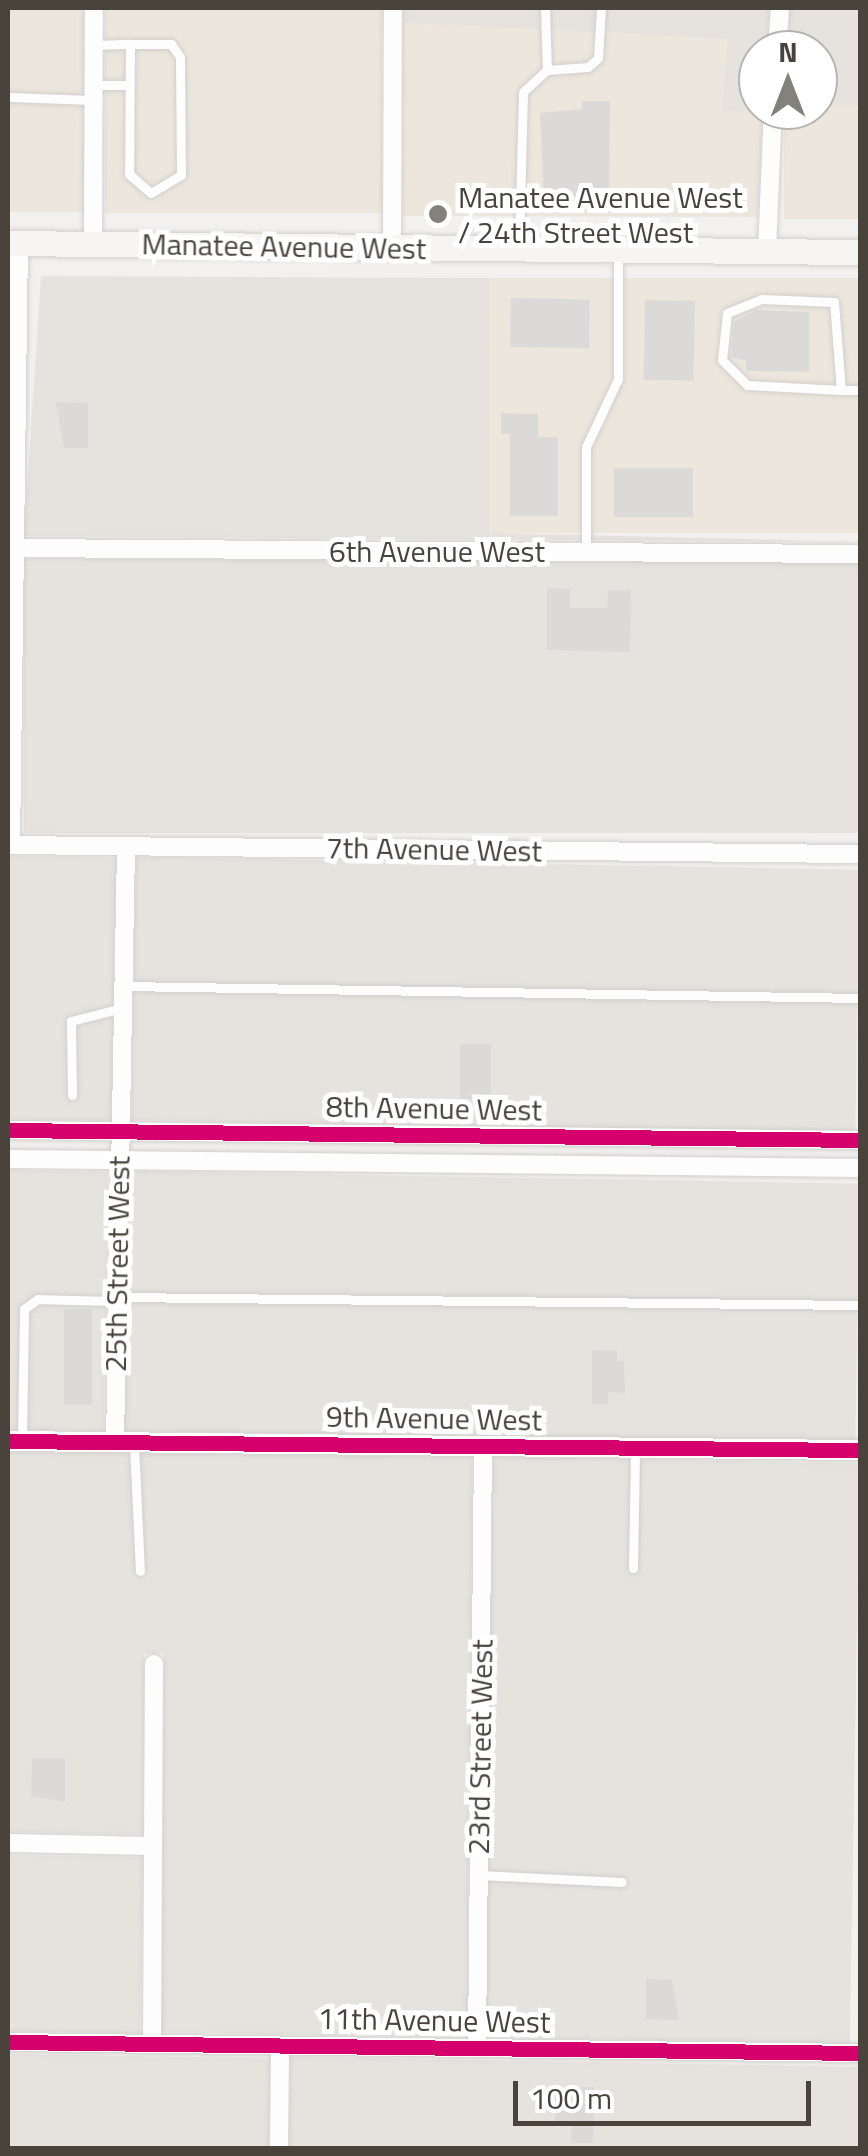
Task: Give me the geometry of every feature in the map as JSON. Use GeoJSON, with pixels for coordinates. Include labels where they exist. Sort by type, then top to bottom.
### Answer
{"type":"FeatureCollection","features":[{"type":"Feature","properties":{"kind":"main road","name":"Manatee Avenue West"},"geometry":{"type":"LineString","coordinates":[[13,243],[860,252]]}},
{"type":"Feature","properties":{"kind":"street"},"geometry":{"type":"LineString","coordinates":[[94,8],[94,244]]}},
{"type":"Feature","properties":{"kind":"street"},"geometry":{"type":"LineString","coordinates":[[392,247],[393,8]]}},
{"type":"Feature","properties":{"kind":"street"},"geometry":{"type":"LineString","coordinates":[[766,251],[772,130]]}},
{"type":"Feature","properties":{"kind":"street"},"geometry":{"type":"LineString","coordinates":[[9,845],[13,243]]}},
{"type":"Feature","properties":{"kind":"street","name":"6th Avenue West"},"geometry":{"type":"LineString","coordinates":[[13,548],[860,554]]}},
{"type":"Feature","properties":{"kind":"street","name":"7th Avenue West"},"geometry":{"type":"LineString","coordinates":[[9,845],[860,854]]}},
{"type":"Feature","properties":{"kind":"street","name":"25th Street West"},"geometry":{"type":"LineString","coordinates":[[124,1442],[117,1299],[126,846]]}},
{"type":"Feature","properties":{"kind":"street","name":"8th Avenue West"},"geometry":{"type":"LineString","coordinates":[[8,1130],[860,1140]]}},
{"type":"Feature","properties":{"kind":"street","name":"8th Avenue West"},"geometry":{"type":"LineString","coordinates":[[8,1159],[860,1168]]}},
{"type":"Feature","properties":{"kind":"street","name":"9th Avenue West"},"geometry":{"type":"LineString","coordinates":[[15,1441],[860,1450]]}},
{"type":"Feature","properties":{"kind":"street","name":"23rd Street West"},"geometry":{"type":"LineString","coordinates":[[477,2048],[483,1446]]}},
{"type":"Feature","properties":{"kind":"street"},"geometry":{"type":"LineString","coordinates":[[152,2043],[154,1664]]}},
{"type":"Feature","properties":{"kind":"street"},"geometry":{"type":"LineString","coordinates":[[8,1843],[153,1846]]}},
{"type":"Feature","properties":{"kind":"street","name":"11th Avenue West"},"geometry":{"type":"LineString","coordinates":[[8,2042],[860,2053]]}},
{"type":"Feature","properties":{"kind":"street"},"geometry":{"type":"LineString","coordinates":[[279,2148],[280,2046]]}},
{"type":"Feature","properties":{"kind":"lane"},"geometry":{"type":"LineString","coordinates":[[545,8],[547,70]]}},
{"type":"Feature","properties":{"kind":"lane"},"geometry":{"type":"LineString","coordinates":[[519,248],[519,110],[531,80],[547,70],[588,67],[598,58],[601,8]]}},
{"type":"Feature","properties":{"kind":"lane"},"geometry":{"type":"LineString","coordinates":[[94,45],[130,44],[171,44],[180,58],[181,175],[151,193],[129,174],[130,44]]}},
{"type":"Feature","properties":{"kind":"lane"},"geometry":{"type":"LineString","coordinates":[[8,97],[94,92],[129,85]]}},
{"type":"Feature","properties":{"kind":"lane"},"geometry":{"type":"LineString","coordinates":[[586,552],[586,447],[618,379],[618,250]]}},
{"type":"Feature","properties":{"kind":"lane"},"geometry":{"type":"LineString","coordinates":[[841,390],[841,310],[824,299],[748,300],[727,313],[722,336],[726,366],[748,385],[841,390],[860,390]]}},
{"type":"Feature","properties":{"kind":"lane"},"geometry":{"type":"LineString","coordinates":[[123,986],[860,998]]}},
{"type":"Feature","properties":{"kind":"lane"},"geometry":{"type":"LineString","coordinates":[[72,1095],[71,1021],[122,1008]]}},
{"type":"Feature","properties":{"kind":"lane"},"geometry":{"type":"LineString","coordinates":[[15,1441],[24,1309],[38,1300],[860,1305]]}},
{"type":"Feature","properties":{"kind":"lane"},"geometry":{"type":"LineString","coordinates":[[124,1442],[140,1571]]}},
{"type":"Feature","properties":{"kind":"lane"},"geometry":{"type":"LineString","coordinates":[[633,1568],[635,1447]]}},
{"type":"Feature","properties":{"kind":"lane"},"geometry":{"type":"LineString","coordinates":[[478,1875],[622,1882]]}},
{"type":"Feature","properties":{"kind":"shaded area"},"geometry":{"type":"Polygon","coordinates":[[[8,8],[84,8],[84,212],[8,212],[8,8]]]}},
{"type":"Feature","properties":{"kind":"shaded area"},"geometry":{"type":"Polygon","coordinates":[[[105,8],[382,8],[382,213],[105,213],[105,8]]]}},
{"type":"Feature","properties":{"kind":"shaded area"},"geometry":{"type":"Polygon","coordinates":[[[404,8],[769,8],[768,30],[738,30],[738,112],[721,113],[727,39],[403,23],[404,8]]]}},
{"type":"Feature","properties":{"kind":"shaded area"},"geometry":{"type":"Polygon","coordinates":[[[790,8],[860,8],[860,106],[838,107],[838,30],[788,30],[790,8]]]}},
{"type":"Feature","properties":{"kind":"shaded area"},"geometry":{"type":"Polygon","coordinates":[[[403,23],[728,39],[721,112],[738,112],[738,130],[762,130],[757,217],[403,216],[403,23]]]}},
{"type":"Feature","properties":{"kind":"shaded area"},"geometry":{"type":"Polygon","coordinates":[[[838,106],[860,106],[860,219],[784,219],[784,130],[838,130],[838,106]]]}},
{"type":"Feature","properties":{"kind":"shaded area"},"geometry":{"type":"Polygon","coordinates":[[[41,276],[489,278],[500,533],[860,542],[24,536],[41,276]]]}},
{"type":"Feature","properties":{"kind":"shaded area"},"geometry":{"type":"Polygon","coordinates":[[[489,278],[860,278],[860,533],[489,533],[489,278]]]}},
{"type":"Feature","properties":{"kind":"shaded area"},"geometry":{"type":"Polygon","coordinates":[[[24,559],[860,559],[860,833],[24,833],[24,559]]]}},
{"type":"Feature","properties":{"kind":"shaded area"},"geometry":{"type":"Polygon","coordinates":[[[8,856],[116,858],[111,1121],[8,1119],[8,856]]]}},
{"type":"Feature","properties":{"kind":"shaded area"},"geometry":{"type":"Polygon","coordinates":[[[136,857],[860,870],[855,1133],[131,1120],[136,857]]]}},
{"type":"Feature","properties":{"kind":"shaded area"},"geometry":{"type":"Polygon","coordinates":[[[8,1170],[108,1172],[103,1431],[8,1429],[8,1170]]]}},
{"type":"Feature","properties":{"kind":"shaded area"},"geometry":{"type":"Polygon","coordinates":[[[129,1171],[860,1184],[855,1444],[124,1431],[129,1171]]]}},
{"type":"Feature","properties":{"kind":"shaded area"},"geometry":{"type":"Polygon","coordinates":[[[8,1452],[472,1457],[467,2037],[162,2032],[164,1653],[144,1654],[143,1834],[8,1832],[8,1452]]]}},
{"type":"Feature","properties":{"kind":"shaded area"},"geometry":{"type":"Polygon","coordinates":[[[493,1457],[860,1463],[850,2043],[483,2037],[493,1457]]]}},
{"type":"Feature","properties":{"kind":"shaded area"},"geometry":{"type":"Polygon","coordinates":[[[8,1855],[143,1857],[140,2033],[8,2031],[8,1855]]]}},
{"type":"Feature","properties":{"kind":"shaded area"},"geometry":{"type":"Polygon","coordinates":[[[8,2054],[270,2059],[268,2148],[8,2148],[8,2054]]]}},
{"type":"Feature","properties":{"kind":"shaded area"},"geometry":{"type":"Polygon","coordinates":[[[290,2057],[860,2067],[858,2148],[288,2148],[290,2057]]]}},
{"type":"Feature","properties":{"kind":"building"},"geometry":{"type":"Polygon","coordinates":[[[582,101],[610,101],[609,194],[544,199],[540,113],[582,109],[582,101]]]}},
{"type":"Feature","properties":{"kind":"building"},"geometry":{"type":"Polygon","coordinates":[[[511,298],[590,299],[589,348],[510,347],[511,298]]]}},
{"type":"Feature","properties":{"kind":"building"},"geometry":{"type":"Polygon","coordinates":[[[645,300],[695,301],[694,381],[644,380],[645,300]]]}},
{"type":"Feature","properties":{"kind":"building"},"geometry":{"type":"Polygon","coordinates":[[[756,310],[809,312],[809,372],[746,371],[746,361],[731,357],[734,322],[756,310]]]}},
{"type":"Feature","properties":{"kind":"building"},"geometry":{"type":"Polygon","coordinates":[[[56,402],[88,403],[88,448],[64,448],[56,402]]]}},
{"type":"Feature","properties":{"kind":"building"},"geometry":{"type":"Polygon","coordinates":[[[501,413],[538,414],[538,437],[558,437],[558,516],[510,516],[510,434],[501,434],[501,413]]]}},
{"type":"Feature","properties":{"kind":"building"},"geometry":{"type":"Polygon","coordinates":[[[614,468],[693,468],[693,517],[614,517],[614,468]]]}},
{"type":"Feature","properties":{"kind":"building"},"geometry":{"type":"Polygon","coordinates":[[[547,588],[570,589],[570,608],[607,608],[608,590],[631,590],[630,652],[547,650],[547,588]]]}},
{"type":"Feature","properties":{"kind":"building"},"geometry":{"type":"Polygon","coordinates":[[[460,1044],[491,1044],[491,1099],[460,1099],[460,1044]]]}},
{"type":"Feature","properties":{"kind":"building"},"geometry":{"type":"Polygon","coordinates":[[[64,1309],[92,1309],[92,1405],[64,1405],[64,1309]]]}},
{"type":"Feature","properties":{"kind":"building"},"geometry":{"type":"Polygon","coordinates":[[[592,1350],[617,1351],[617,1361],[624,1361],[625,1393],[608,1392],[608,1404],[592,1404],[592,1350]]]}},
{"type":"Feature","properties":{"kind":"building"},"geometry":{"type":"Polygon","coordinates":[[[32,1758],[65,1758],[65,1802],[31,1796],[32,1758]]]}},
{"type":"Feature","properties":{"kind":"building"},"geometry":{"type":"Polygon","coordinates":[[[646,1979],[672,1980],[679,2020],[646,2019],[646,1979]]]}},
{"type":"Feature","properties":{"kind":"building"},"geometry":{"type":"Polygon","coordinates":[[[573,2087],[594,2087],[593,2143],[571,2143],[572,2124],[555,2123],[555,2094],[573,2094],[573,2087]]]}},
{"type":"Feature","properties":{"kind":"cycle path"},"geometry":{"type":"LineString","coordinates":[[8,1130],[860,1140]]}},
{"type":"Feature","properties":{"kind":"cycle path"},"geometry":{"type":"LineString","coordinates":[[8,1441],[860,1450]]}},
{"type":"Feature","properties":{"kind":"cycle path"},"geometry":{"type":"LineString","coordinates":[[8,2042],[860,2053]]}},
{"type":"Feature","properties":{"kind":"place","name":"Manatee Avenue West / 24th Street West"},"geometry":{"type":"Point","coordinates":[438,214]}}]}
